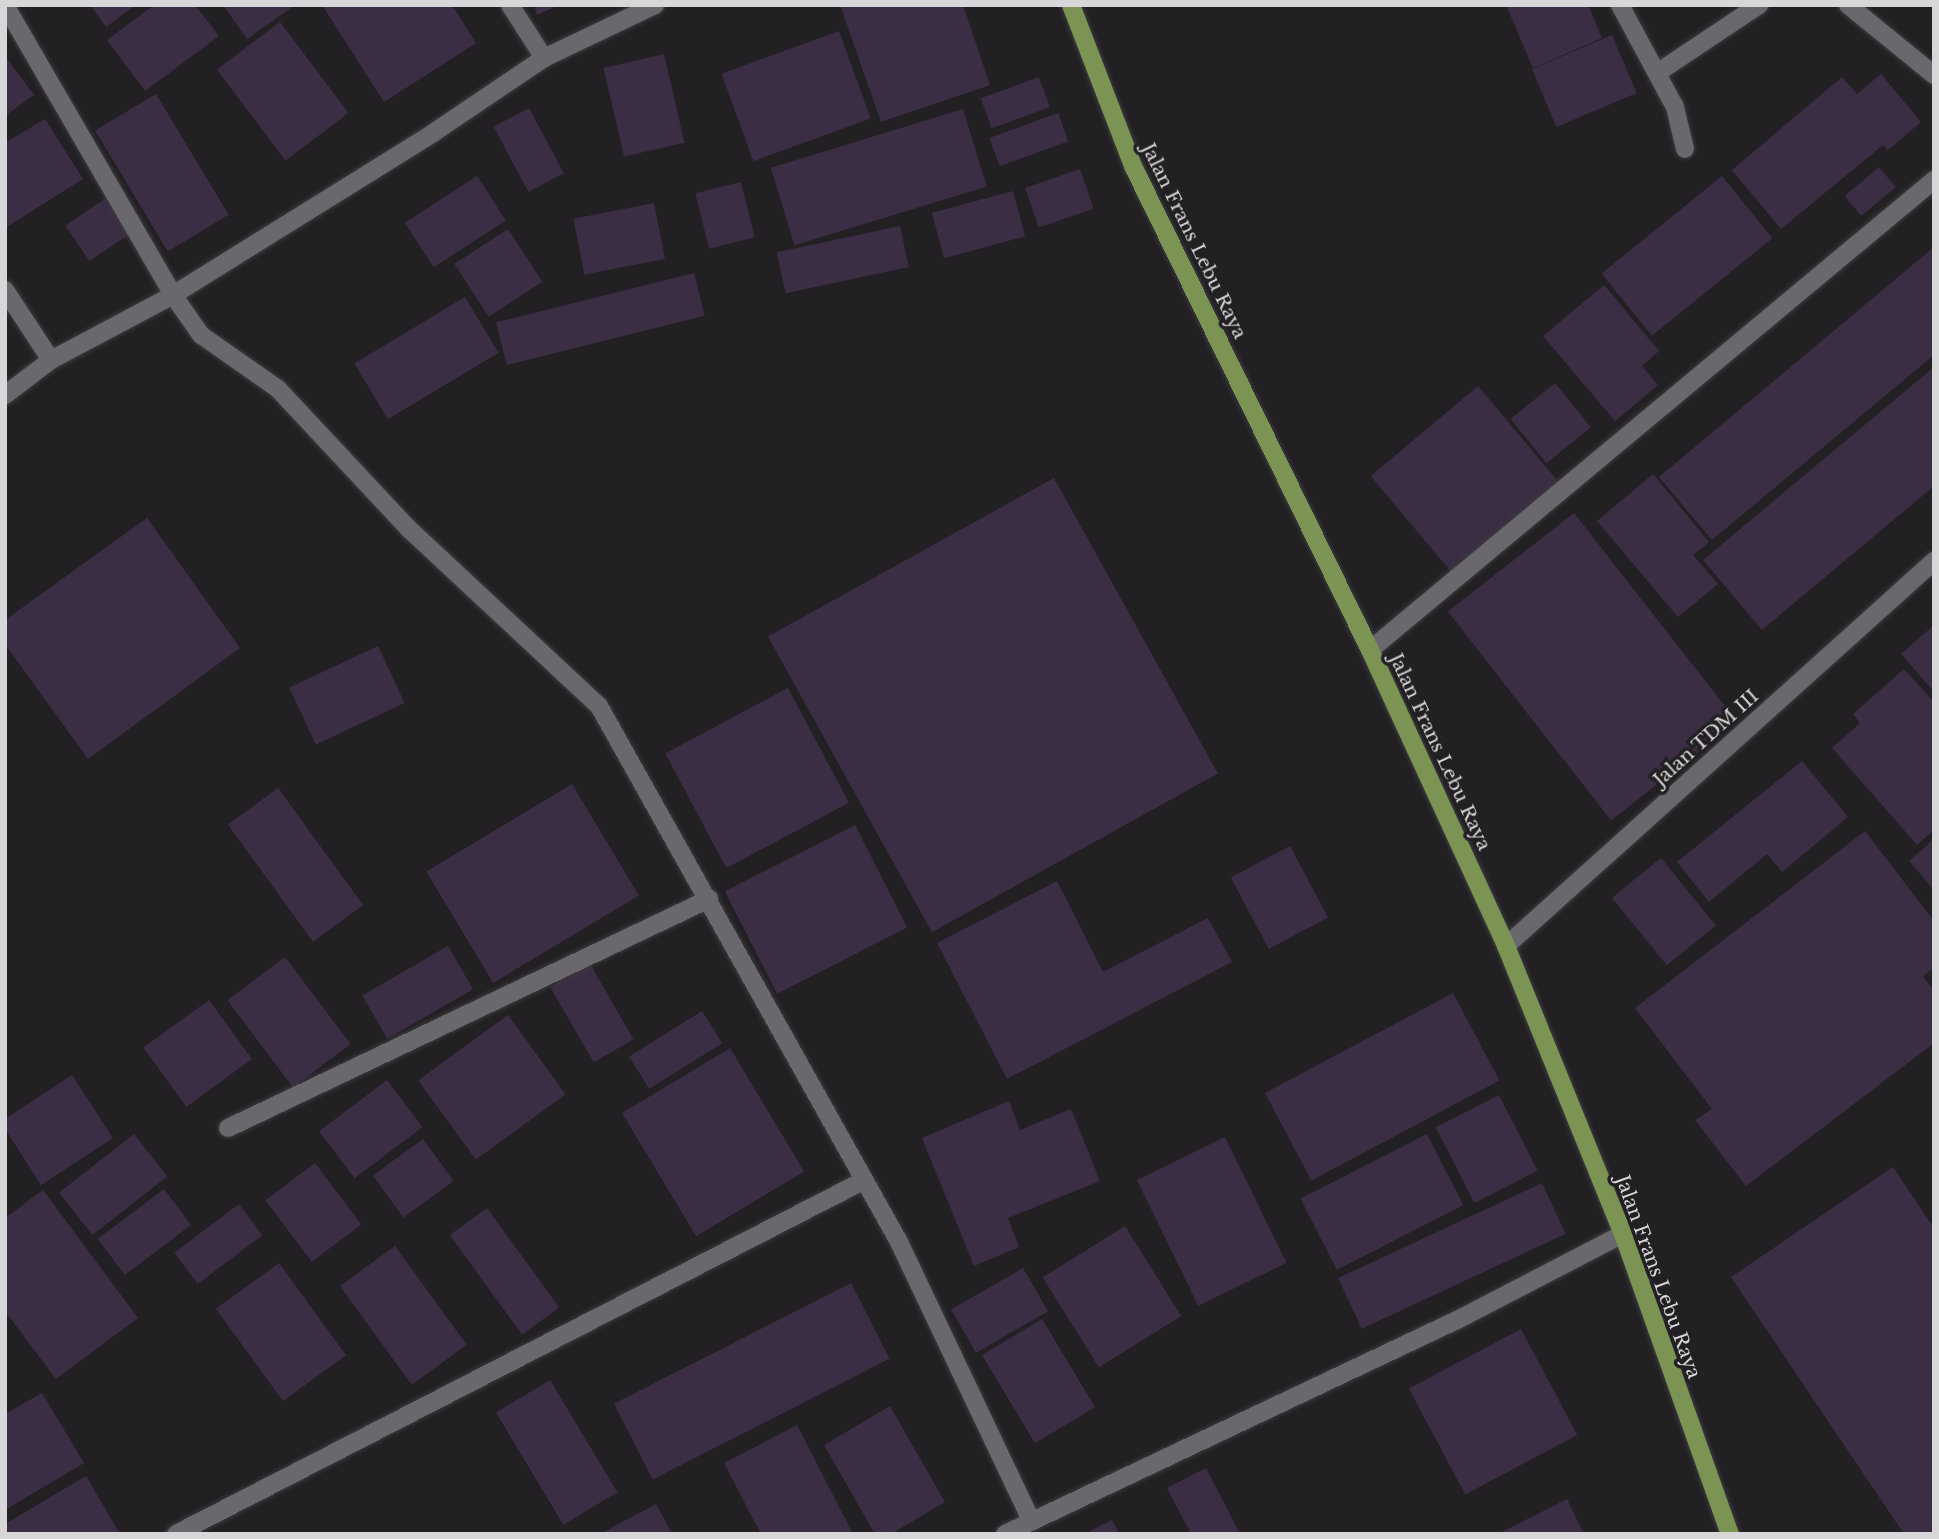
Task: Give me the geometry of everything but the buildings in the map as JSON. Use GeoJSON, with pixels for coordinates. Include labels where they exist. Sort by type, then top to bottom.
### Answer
{"type":"FeatureCollection","features":[{"type":"Feature","properties":{"kind":"main road","name":"Jalan Frans Lebu Raya"},"geometry":{"type":"LineString","coordinates":[[1071,5],[1134,168],[1370,650],[1506,946],[1623,1234],[1730,1534]]}},
{"type":"Feature","properties":{"kind":"street"},"geometry":{"type":"LineString","coordinates":[[5,5],[173,295],[201,335],[278,389],[408,528],[599,706],[899,1242],[1031,1520]]}},
{"type":"Feature","properties":{"kind":"street"},"geometry":{"type":"LineString","coordinates":[[510,5],[544,58]]}},
{"type":"Feature","properties":{"kind":"street"},"geometry":{"type":"LineString","coordinates":[[5,395],[51,360],[173,295],[433,133],[544,58],[655,5]]}},
{"type":"Feature","properties":{"kind":"street"},"geometry":{"type":"LineString","coordinates":[[1620,5],[1675,107],[1685,149]]}},
{"type":"Feature","properties":{"kind":"street"},"geometry":{"type":"LineString","coordinates":[[1657,73],[1759,5]]}},
{"type":"Feature","properties":{"kind":"street"},"geometry":{"type":"LineString","coordinates":[[1848,5],[1934,75]]}},
{"type":"Feature","properties":{"kind":"street"},"geometry":{"type":"LineString","coordinates":[[1370,650],[1934,180]]}},
{"type":"Feature","properties":{"kind":"street"},"geometry":{"type":"LineString","coordinates":[[5,290],[51,360]]}},
{"type":"Feature","properties":{"kind":"street","name":"Jalan TDM III"},"geometry":{"type":"LineString","coordinates":[[1506,946],[1934,561]]}},
{"type":"Feature","properties":{"kind":"street"},"geometry":{"type":"LineString","coordinates":[[228,1128],[709,899]]}},
{"type":"Feature","properties":{"kind":"street"},"geometry":{"type":"LineString","coordinates":[[176,1534],[863,1181]]}},
{"type":"Feature","properties":{"kind":"street"},"geometry":{"type":"LineString","coordinates":[[1005,1534],[1457,1320],[1623,1234]]}}]}
